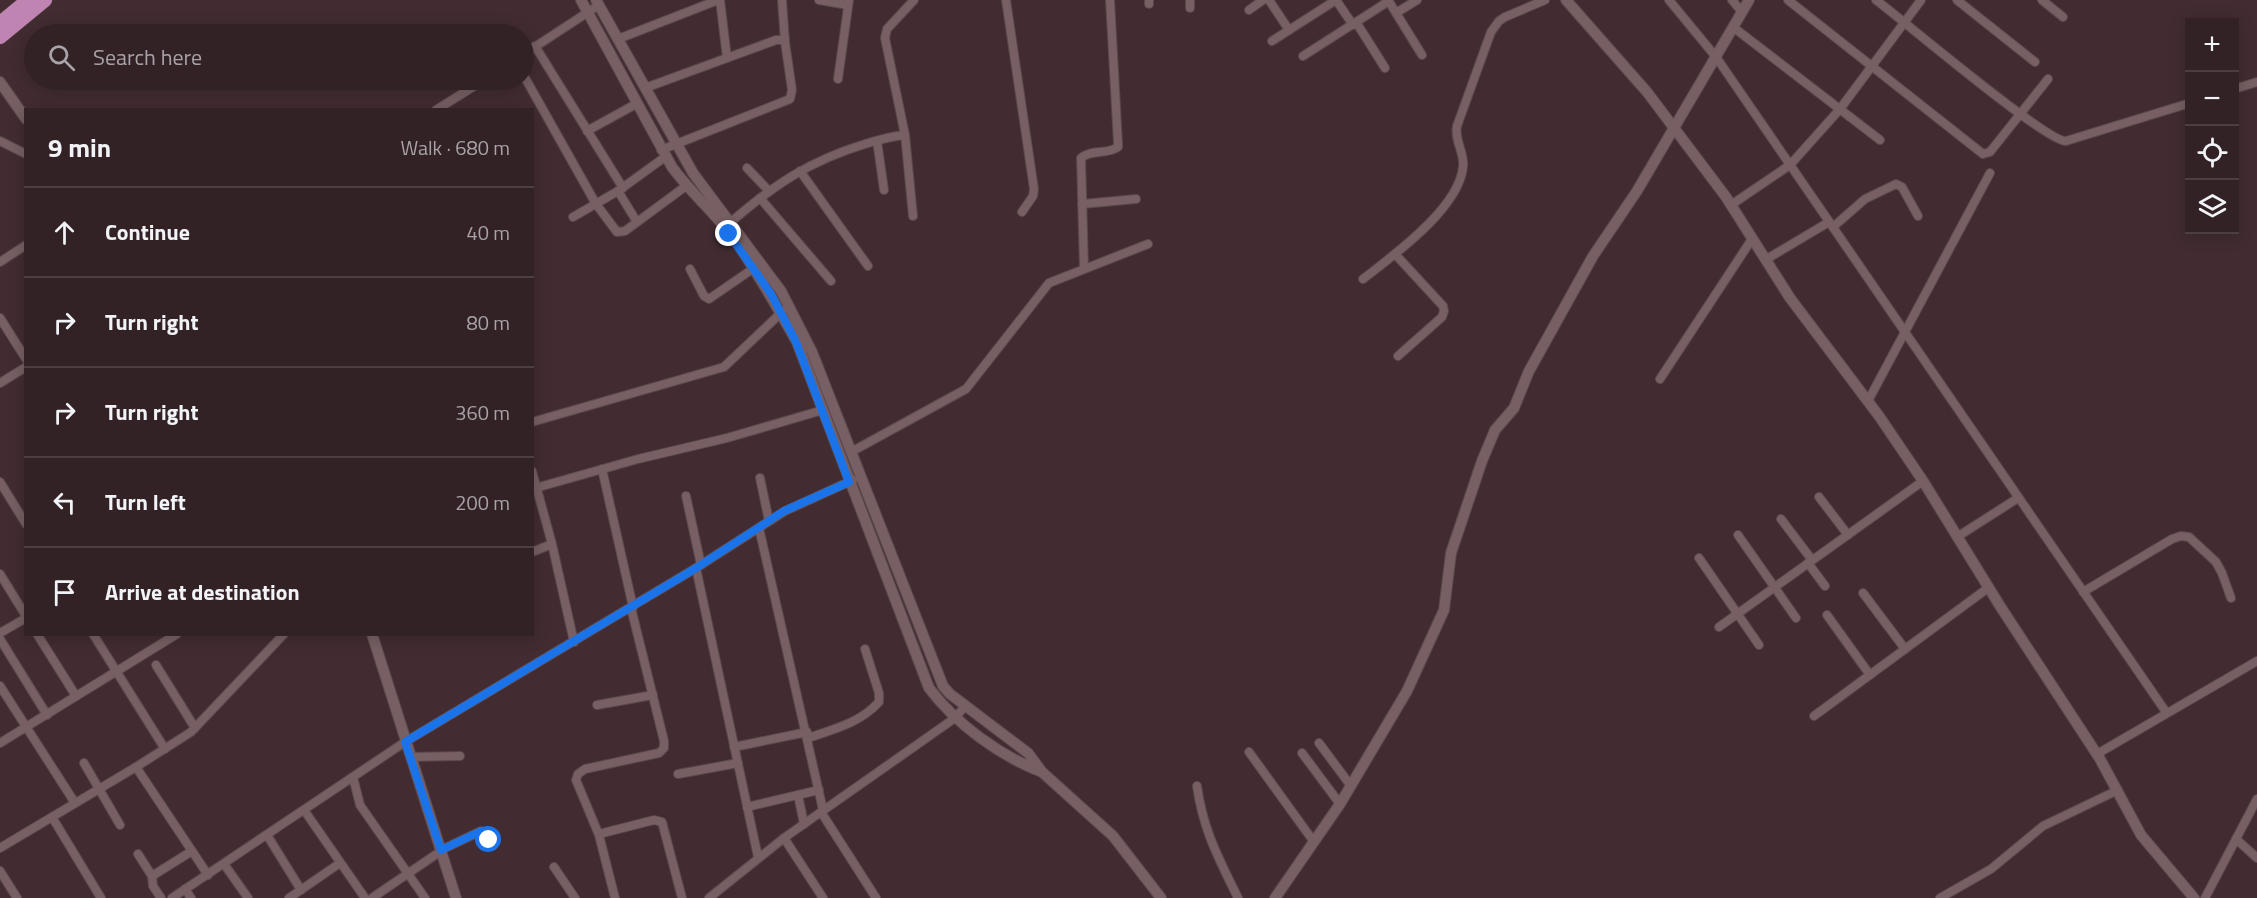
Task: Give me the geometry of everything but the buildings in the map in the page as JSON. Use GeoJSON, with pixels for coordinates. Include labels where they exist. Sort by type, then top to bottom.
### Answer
{"type":"FeatureCollection","features":[{"type":"Feature","properties":{"kind":"highway"},"geometry":{"type":"LineString","coordinates":[[0,23],[28,0]]}},
{"type":"Feature","properties":{"kind":"highway"},"geometry":{"type":"LineString","coordinates":[[0,37],[45,0]]}},
{"type":"Feature","properties":{"kind":"street"},"geometry":{"type":"LineString","coordinates":[[580,0],[663,153],[686,186],[732,228],[771,294],[810,345],[940,681],[946,690],[965,706],[1028,753],[1042,772],[1113,837],[1161,898]]}},
{"type":"Feature","properties":{"kind":"street"},"geometry":{"type":"LineString","coordinates":[[618,39],[719,0],[727,58]]}},
{"type":"Feature","properties":{"kind":"street"},"geometry":{"type":"LineString","coordinates":[[573,217],[620,189],[663,153],[677,145],[790,99],[792,90],[782,0]]}},
{"type":"Feature","properties":{"kind":"street"},"geometry":{"type":"LineString","coordinates":[[819,0],[849,3],[838,79]]}},
{"type":"Feature","properties":{"kind":"street"},"geometry":{"type":"LineString","coordinates":[[914,0],[885,33],[905,135],[914,216]]}},
{"type":"Feature","properties":{"kind":"street"},"geometry":{"type":"LineString","coordinates":[[1005,0],[1034,189],[1033,196],[1022,212]]}},
{"type":"Feature","properties":{"kind":"street"},"geometry":{"type":"LineString","coordinates":[[1084,268],[1081,158],[1086,154],[1113,150],[1118,147],[1110,0]]}},
{"type":"Feature","properties":{"kind":"street"},"geometry":{"type":"LineString","coordinates":[[1248,10],[1263,0]]}},
{"type":"Feature","properties":{"kind":"street"},"geometry":{"type":"LineString","coordinates":[[1269,0],[1289,30]]}},
{"type":"Feature","properties":{"kind":"street"},"geometry":{"type":"LineString","coordinates":[[1272,41],[1336,0],[1385,68]]}},
{"type":"Feature","properties":{"kind":"street"},"geometry":{"type":"LineString","coordinates":[[1396,14],[1417,0]]}},
{"type":"Feature","properties":{"kind":"street"},"geometry":{"type":"LineString","coordinates":[[1363,279],[1395,254],[1445,206],[1455,193],[1463,167],[1456,137],[1457,126],[1491,32],[1505,17],[1545,0]]}},
{"type":"Feature","properties":{"kind":"street"},"geometry":{"type":"LineString","coordinates":[[1566,0],[1647,92],[1731,205],[1790,298],[1868,401],[1923,481],[1988,588],[2097,754],[2141,835],[2194,898]]}},
{"type":"Feature","properties":{"kind":"street"},"geometry":{"type":"LineString","coordinates":[[1669,0],[1716,57],[2166,712]]}},
{"type":"Feature","properties":{"kind":"street"},"geometry":{"type":"LineString","coordinates":[[1732,0],[1742,12]]}},
{"type":"Feature","properties":{"kind":"street"},"geometry":{"type":"LineString","coordinates":[[1275,898],[1340,804],[1407,691],[1444,610],[1451,553],[1495,430],[1514,408],[1529,371],[1593,256],[1637,191],[1749,0]]}},
{"type":"Feature","properties":{"kind":"street"},"geometry":{"type":"LineString","coordinates":[[1788,0],[1983,154],[1990,152],[2048,79]]}},
{"type":"Feature","properties":{"kind":"street"},"geometry":{"type":"LineString","coordinates":[[1876,0],[2020,115],[2058,141],[2063,142],[2185,105]]}},
{"type":"Feature","properties":{"kind":"street"},"geometry":{"type":"LineString","coordinates":[[1731,205],[1790,165],[1840,110],[1921,0]]}},
{"type":"Feature","properties":{"kind":"street"},"geometry":{"type":"LineString","coordinates":[[1957,0],[2035,62]]}},
{"type":"Feature","properties":{"kind":"street"},"geometry":{"type":"LineString","coordinates":[[2042,0],[2063,17]]}},
{"type":"Feature","properties":{"kind":"street"},"geometry":{"type":"LineString","coordinates":[[1303,56],[1388,1],[1422,55]]}},
{"type":"Feature","properties":{"kind":"street"},"geometry":{"type":"LineString","coordinates":[[637,222],[587,131],[535,46],[597,3],[697,179],[781,291],[785,310],[923,676],[955,718],[1016,761],[1042,772]]}},
{"type":"Feature","properties":{"kind":"street"},"geometry":{"type":"LineString","coordinates":[[1733,27],[1880,140]]}},
{"type":"Feature","properties":{"kind":"street"},"geometry":{"type":"LineString","coordinates":[[645,88],[664,83],[776,40],[785,40]]}},
{"type":"Feature","properties":{"kind":"street"},"geometry":{"type":"LineString","coordinates":[[0,82],[24,116]]}},
{"type":"Feature","properties":{"kind":"street"},"geometry":{"type":"LineString","coordinates":[[2239,88],[2257,82]]}},
{"type":"Feature","properties":{"kind":"street"},"geometry":{"type":"LineString","coordinates":[[439,108],[468,90]]}},
{"type":"Feature","properties":{"kind":"street"},"geometry":{"type":"LineString","coordinates":[[532,90],[596,204],[617,232],[625,231],[686,186]]}},
{"type":"Feature","properties":{"kind":"street"},"geometry":{"type":"LineString","coordinates":[[587,131],[636,104]]}},
{"type":"Feature","properties":{"kind":"street"},"geometry":{"type":"LineString","coordinates":[[732,228],[760,198],[800,171],[833,154],[892,136],[905,135]]}},
{"type":"Feature","properties":{"kind":"street"},"geometry":{"type":"LineString","coordinates":[[0,141],[24,153]]}},
{"type":"Feature","properties":{"kind":"street"},"geometry":{"type":"LineString","coordinates":[[877,141],[884,190]]}},
{"type":"Feature","properties":{"kind":"street"},"geometry":{"type":"LineString","coordinates":[[747,168],[769,191]]}},
{"type":"Feature","properties":{"kind":"street"},"geometry":{"type":"LineString","coordinates":[[800,171],[868,266]]}},
{"type":"Feature","properties":{"kind":"street"},"geometry":{"type":"LineString","coordinates":[[1868,401],[1990,173]]}},
{"type":"Feature","properties":{"kind":"street"},"geometry":{"type":"LineString","coordinates":[[1765,260],[1831,224],[1865,199],[1896,184],[1902,187],[1918,216]]}},
{"type":"Feature","properties":{"kind":"street"},"geometry":{"type":"LineString","coordinates":[[760,198],[831,281]]}},
{"type":"Feature","properties":{"kind":"street"},"geometry":{"type":"LineString","coordinates":[[1082,204],[1136,199]]}},
{"type":"Feature","properties":{"kind":"street"},"geometry":{"type":"LineString","coordinates":[[1660,379],[1752,239]]}},
{"type":"Feature","properties":{"kind":"street"},"geometry":{"type":"LineString","coordinates":[[851,452],[966,389],[1043,288],[1056,279],[1148,244]]}},
{"type":"Feature","properties":{"kind":"street"},"geometry":{"type":"LineString","coordinates":[[0,262],[24,246]]}},
{"type":"Feature","properties":{"kind":"street"},"geometry":{"type":"LineString","coordinates":[[1395,254],[1443,306],[1444,311],[1442,317],[1398,356]]}},
{"type":"Feature","properties":{"kind":"street"},"geometry":{"type":"LineString","coordinates":[[690,269],[704,296],[709,299],[754,268]]}},
{"type":"Feature","properties":{"kind":"street"},"geometry":{"type":"LineString","coordinates":[[534,421],[724,368],[785,310]]}},
{"type":"Feature","properties":{"kind":"street"},"geometry":{"type":"LineString","coordinates":[[0,318],[24,356]]}},
{"type":"Feature","properties":{"kind":"street"},"geometry":{"type":"LineString","coordinates":[[0,383],[24,368]]}},
{"type":"Feature","properties":{"kind":"street"},"geometry":{"type":"LineString","coordinates":[[574,642],[552,544],[535,489],[823,410]]}},
{"type":"Feature","properties":{"kind":"street"},"geometry":{"type":"LineString","coordinates":[[602,470],[665,745],[662,751],[585,769],[577,777],[577,784],[599,834],[615,898]]}},
{"type":"Feature","properties":{"kind":"street"},"geometry":{"type":"LineString","coordinates":[[172,898],[405,742],[699,567],[784,511],[861,476]]}},
{"type":"Feature","properties":{"kind":"street"},"geometry":{"type":"LineString","coordinates":[[760,478],[769,521]]}},
{"type":"Feature","properties":{"kind":"street"},"geometry":{"type":"LineString","coordinates":[[1719,627],[1923,481]]}},
{"type":"Feature","properties":{"kind":"street"},"geometry":{"type":"LineString","coordinates":[[0,483],[24,521]]}},
{"type":"Feature","properties":{"kind":"street"},"geometry":{"type":"LineString","coordinates":[[686,496],[734,747],[758,857]]}},
{"type":"Feature","properties":{"kind":"street"},"geometry":{"type":"LineString","coordinates":[[1819,497],[1848,535]]}},
{"type":"Feature","properties":{"kind":"street"},"geometry":{"type":"LineString","coordinates":[[1957,537],[2018,498]]}},
{"type":"Feature","properties":{"kind":"street"},"geometry":{"type":"LineString","coordinates":[[1781,519],[1825,586]]}},
{"type":"Feature","properties":{"kind":"street"},"geometry":{"type":"LineString","coordinates":[[759,528],[808,735],[822,811],[876,898]]}},
{"type":"Feature","properties":{"kind":"street"},"geometry":{"type":"LineString","coordinates":[[1738,536],[1796,618]]}},
{"type":"Feature","properties":{"kind":"street"},"geometry":{"type":"LineString","coordinates":[[2083,592],[2172,539],[2186,536],[2192,538],[2219,567],[2231,598]]}},
{"type":"Feature","properties":{"kind":"street"},"geometry":{"type":"LineString","coordinates":[[534,551],[552,544]]}},
{"type":"Feature","properties":{"kind":"street"},"geometry":{"type":"LineString","coordinates":[[1699,558],[1759,645]]}},
{"type":"Feature","properties":{"kind":"street"},"geometry":{"type":"LineString","coordinates":[[0,574],[24,614]]}},
{"type":"Feature","properties":{"kind":"street"},"geometry":{"type":"LineString","coordinates":[[1814,716],[1988,588]]}},
{"type":"Feature","properties":{"kind":"street"},"geometry":{"type":"LineString","coordinates":[[1863,592],[1905,649]]}},
{"type":"Feature","properties":{"kind":"street"},"geometry":{"type":"LineString","coordinates":[[1827,615],[1870,675]]}},
{"type":"Feature","properties":{"kind":"street"},"geometry":{"type":"LineString","coordinates":[[0,633],[24,618]]}},
{"type":"Feature","properties":{"kind":"street"},"geometry":{"type":"LineString","coordinates":[[38,636],[76,696]]}},
{"type":"Feature","properties":{"kind":"street"},"geometry":{"type":"LineString","coordinates":[[94,636],[165,749]]}},
{"type":"Feature","properties":{"kind":"street"},"geometry":{"type":"LineString","coordinates":[[0,743],[174,636]]}},
{"type":"Feature","properties":{"kind":"street"},"geometry":{"type":"LineString","coordinates":[[0,848],[136,767],[195,728],[282,636]]}},
{"type":"Feature","properties":{"kind":"street"},"geometry":{"type":"LineString","coordinates":[[373,636],[456,898]]}},
{"type":"Feature","properties":{"kind":"street"},"geometry":{"type":"LineString","coordinates":[[0,639],[47,715]]}},
{"type":"Feature","properties":{"kind":"street"},"geometry":{"type":"LineString","coordinates":[[734,747],[808,735],[850,723],[871,711],[879,702],[879,693],[865,649]]}},
{"type":"Feature","properties":{"kind":"street"},"geometry":{"type":"LineString","coordinates":[[2097,754],[2257,661]]}},
{"type":"Feature","properties":{"kind":"street"},"geometry":{"type":"LineString","coordinates":[[156,665],[195,728]]}},
{"type":"Feature","properties":{"kind":"street"},"geometry":{"type":"LineString","coordinates":[[0,686],[75,803]]}},
{"type":"Feature","properties":{"kind":"street"},"geometry":{"type":"LineString","coordinates":[[597,705],[653,695]]}},
{"type":"Feature","properties":{"kind":"street"},"geometry":{"type":"LineString","coordinates":[[709,898],[758,857],[955,718],[965,706]]}},
{"type":"Feature","properties":{"kind":"street"},"geometry":{"type":"LineString","coordinates":[[1319,743],[1351,786]]}},
{"type":"Feature","properties":{"kind":"street"},"geometry":{"type":"LineString","coordinates":[[1249,752],[1314,842]]}},
{"type":"Feature","properties":{"kind":"street"},"geometry":{"type":"LineString","coordinates":[[1302,753],[1340,804]]}},
{"type":"Feature","properties":{"kind":"street"},"geometry":{"type":"LineString","coordinates":[[410,757],[460,756]]}},
{"type":"Feature","properties":{"kind":"street"},"geometry":{"type":"LineString","coordinates":[[84,763],[120,825]]}},
{"type":"Feature","properties":{"kind":"street"},"geometry":{"type":"LineString","coordinates":[[678,774],[738,763]]}},
{"type":"Feature","properties":{"kind":"street"},"geometry":{"type":"LineString","coordinates":[[136,767],[208,875]]}},
{"type":"Feature","properties":{"kind":"street"},"geometry":{"type":"LineString","coordinates":[[353,777],[360,805],[425,898]]}},
{"type":"Feature","properties":{"kind":"street"},"geometry":{"type":"LineString","coordinates":[[1197,786],[1201,812],[1210,841],[1238,898]]}},
{"type":"Feature","properties":{"kind":"street"},"geometry":{"type":"LineString","coordinates":[[747,807],[819,790]]}},
{"type":"Feature","properties":{"kind":"street"},"geometry":{"type":"LineString","coordinates":[[1940,898],[1991,869],[2043,826],[2118,790]]}},
{"type":"Feature","properties":{"kind":"street"},"geometry":{"type":"LineString","coordinates":[[798,795],[804,824]]}},
{"type":"Feature","properties":{"kind":"street"},"geometry":{"type":"LineString","coordinates":[[2205,898],[2257,799]]}},
{"type":"Feature","properties":{"kind":"street"},"geometry":{"type":"LineString","coordinates":[[304,810],[365,898]]}},
{"type":"Feature","properties":{"kind":"street"},"geometry":{"type":"LineString","coordinates":[[52,817],[101,898]]}},
{"type":"Feature","properties":{"kind":"street"},"geometry":{"type":"LineString","coordinates":[[599,834],[654,820],[662,822],[682,898]]}},
{"type":"Feature","properties":{"kind":"street"},"geometry":{"type":"LineString","coordinates":[[372,898],[441,851],[481,831],[489,840]]}},
{"type":"Feature","properties":{"kind":"street"},"geometry":{"type":"LineString","coordinates":[[267,835],[301,890]]}},
{"type":"Feature","properties":{"kind":"street"},"geometry":{"type":"LineString","coordinates":[[784,838],[823,898]]}},
{"type":"Feature","properties":{"kind":"street"},"geometry":{"type":"LineString","coordinates":[[2236,839],[2257,858]]}},
{"type":"Feature","properties":{"kind":"street"},"geometry":{"type":"LineString","coordinates":[[152,876],[192,851]]}},
{"type":"Feature","properties":{"kind":"street"},"geometry":{"type":"LineString","coordinates":[[138,854],[152,876],[153,886],[161,898]]}},
{"type":"Feature","properties":{"kind":"street"},"geometry":{"type":"LineString","coordinates":[[289,898],[340,863]]}},
{"type":"Feature","properties":{"kind":"street"},"geometry":{"type":"LineString","coordinates":[[224,864],[248,898]]}},
{"type":"Feature","properties":{"kind":"street"},"geometry":{"type":"LineString","coordinates":[[554,867],[575,898]]}},
{"type":"Feature","properties":{"kind":"street"},"geometry":{"type":"LineString","coordinates":[[0,871],[17,898]]}},
{"type":"Feature","properties":{"kind":"street"},"geometry":{"type":"LineString","coordinates":[[185,890],[190,898]]}},
{"type":"Feature","properties":{"kind":"route"},"geometry":{"type":"LineString","coordinates":[[489,840],[481,831],[441,850],[405,742],[696,568],[784,511],[849,482],[802,354],[771,294],[729,234]]}}]}
